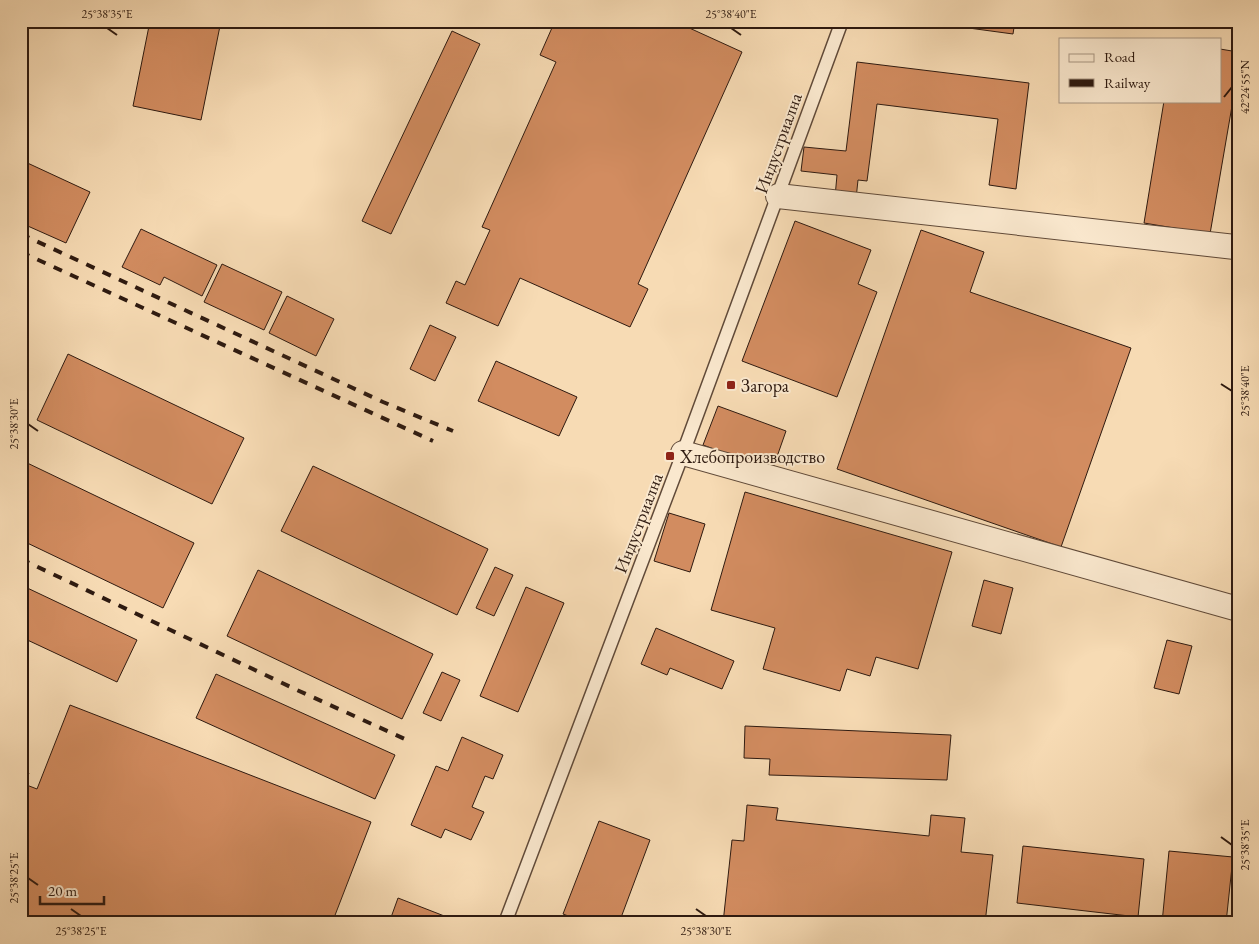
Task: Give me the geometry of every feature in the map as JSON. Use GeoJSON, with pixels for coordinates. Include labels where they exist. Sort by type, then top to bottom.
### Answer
{"type":"FeatureCollection","features":[{"type":"Feature","properties":{"kind":"street"},"geometry":{"type":"LineString","coordinates":[[778,196],[1238,246]]}},
{"type":"Feature","properties":{"kind":"street"},"geometry":{"type":"LineString","coordinates":[[683,453],[1238,609]]}},
{"type":"Feature","properties":{"kind":"lane","name":"Индустриална"},"geometry":{"type":"LineString","coordinates":[[505,923],[683,453],[842,21]]}},
{"type":"Feature","properties":{"kind":"building"},"geometry":{"type":"Polygon","coordinates":[[[150,21],[221,21],[201,120],[133,106],[150,21]]]}},
{"type":"Feature","properties":{"kind":"building"},"geometry":{"type":"Polygon","coordinates":[[[555,21],[674,21],[742,52],[638,284],[648,289],[630,327],[520,278],[498,326],[446,303],[456,281],[465,285],[490,230],[482,227],[556,62],[540,55],[555,21]]]}},
{"type":"Feature","properties":{"kind":"building"},"geometry":{"type":"Polygon","coordinates":[[[917,21],[1015,21],[1013,34],[917,21]]]}},
{"type":"Feature","properties":{"kind":"building"},"geometry":{"type":"Polygon","coordinates":[[[452,31],[480,44],[391,234],[362,221],[452,31]]]}},
{"type":"Feature","properties":{"kind":"building"},"geometry":{"type":"Polygon","coordinates":[[[1222,49],[1238,52],[1238,71],[1210,234],[1144,223],[1164,102],[1222,102],[1222,49]]]}},
{"type":"Feature","properties":{"kind":"building"},"geometry":{"type":"Polygon","coordinates":[[[857,62],[1029,83],[1016,189],[989,185],[998,119],[877,104],[867,181],[858,180],[856,199],[835,197],[837,175],[801,171],[804,147],[846,151],[857,62]]]}},
{"type":"Feature","properties":{"kind":"building"},"geometry":{"type":"Polygon","coordinates":[[[21,160],[90,192],[66,243],[21,223],[21,160]]]}},
{"type":"Feature","properties":{"kind":"building"},"geometry":{"type":"Polygon","coordinates":[[[795,221],[871,250],[858,284],[877,292],[837,397],[742,361],[795,221]]]}},
{"type":"Feature","properties":{"kind":"building"},"geometry":{"type":"Polygon","coordinates":[[[141,229],[217,265],[202,296],[164,277],[160,285],[122,267],[141,229]]]}},
{"type":"Feature","properties":{"kind":"building"},"geometry":{"type":"Polygon","coordinates":[[[921,230],[984,252],[970,292],[1131,348],[1061,547],[837,469],[921,230]]]}},
{"type":"Feature","properties":{"kind":"building"},"geometry":{"type":"Polygon","coordinates":[[[222,264],[282,292],[264,330],[204,302],[222,264]]]}},
{"type":"Feature","properties":{"kind":"building"},"geometry":{"type":"Polygon","coordinates":[[[287,296],[334,319],[316,356],[269,333],[287,296]]]}},
{"type":"Feature","properties":{"kind":"building"},"geometry":{"type":"Polygon","coordinates":[[[430,325],[456,337],[435,381],[410,369],[430,325]]]}},
{"type":"Feature","properties":{"kind":"building"},"geometry":{"type":"Polygon","coordinates":[[[68,354],[244,438],[212,504],[37,420],[68,354]]]}},
{"type":"Feature","properties":{"kind":"building"},"geometry":{"type":"Polygon","coordinates":[[[496,361],[577,397],[559,436],[478,401],[496,361]]]}},
{"type":"Feature","properties":{"kind":"building"},"geometry":{"type":"Polygon","coordinates":[[[718,406],[786,431],[772,471],[703,445],[718,406]]]}},
{"type":"Feature","properties":{"kind":"building"},"geometry":{"type":"Polygon","coordinates":[[[21,460],[194,543],[163,608],[21,540],[21,460]]]}},
{"type":"Feature","properties":{"kind":"building"},"geometry":{"type":"Polygon","coordinates":[[[313,466],[488,549],[457,615],[281,531],[313,466]]]}},
{"type":"Feature","properties":{"kind":"building"},"geometry":{"type":"Polygon","coordinates":[[[745,492],[952,552],[918,669],[876,657],[870,676],[847,669],[840,691],[763,669],[775,628],[711,610],[745,492]]]}},
{"type":"Feature","properties":{"kind":"building"},"geometry":{"type":"Polygon","coordinates":[[[669,513],[705,524],[690,572],[654,561],[669,513]]]}},
{"type":"Feature","properties":{"kind":"building"},"geometry":{"type":"Polygon","coordinates":[[[495,567],[513,575],[494,616],[476,608],[495,567]]]}},
{"type":"Feature","properties":{"kind":"building"},"geometry":{"type":"Polygon","coordinates":[[[258,570],[433,654],[402,719],[227,636],[258,570]]]}},
{"type":"Feature","properties":{"kind":"building"},"geometry":{"type":"Polygon","coordinates":[[[984,580],[1013,588],[1001,634],[972,626],[984,580]]]}},
{"type":"Feature","properties":{"kind":"building"},"geometry":{"type":"Polygon","coordinates":[[[21,585],[137,640],[117,682],[21,637],[21,585]]]}},
{"type":"Feature","properties":{"kind":"building"},"geometry":{"type":"Polygon","coordinates":[[[526,587],[564,603],[518,712],[480,696],[526,587]]]}},
{"type":"Feature","properties":{"kind":"building"},"geometry":{"type":"Polygon","coordinates":[[[656,628],[734,661],[722,689],[670,668],[667,675],[641,664],[656,628]]]}},
{"type":"Feature","properties":{"kind":"building"},"geometry":{"type":"Polygon","coordinates":[[[1167,640],[1192,646],[1179,694],[1154,688],[1167,640]]]}},
{"type":"Feature","properties":{"kind":"building"},"geometry":{"type":"Polygon","coordinates":[[[442,672],[460,680],[441,721],[423,713],[442,672]]]}},
{"type":"Feature","properties":{"kind":"building"},"geometry":{"type":"Polygon","coordinates":[[[216,674],[395,755],[375,799],[196,718],[216,674]]]}},
{"type":"Feature","properties":{"kind":"building"},"geometry":{"type":"Polygon","coordinates":[[[70,705],[371,822],[332,923],[21,923],[21,770],[29,773],[24,784],[37,789],[70,705]]]}},
{"type":"Feature","properties":{"kind":"building"},"geometry":{"type":"Polygon","coordinates":[[[745,726],[951,735],[947,780],[769,775],[770,759],[744,758],[745,726]]]}},
{"type":"Feature","properties":{"kind":"building"},"geometry":{"type":"Polygon","coordinates":[[[462,737],[503,755],[493,779],[485,776],[472,807],[484,812],[471,840],[445,829],[441,838],[411,825],[436,766],[448,771],[462,737]]]}},
{"type":"Feature","properties":{"kind":"building"},"geometry":{"type":"Polygon","coordinates":[[[747,805],[778,808],[776,820],[929,836],[931,815],[965,818],[961,852],[993,855],[985,923],[723,923],[732,840],[744,841],[747,805]]]}},
{"type":"Feature","properties":{"kind":"building"},"geometry":{"type":"Polygon","coordinates":[[[599,821],[650,840],[619,923],[587,923],[563,914],[599,821]]]}},
{"type":"Feature","properties":{"kind":"building"},"geometry":{"type":"Polygon","coordinates":[[[1023,846],[1144,859],[1138,917],[1017,903],[1023,846]]]}},
{"type":"Feature","properties":{"kind":"building"},"geometry":{"type":"Polygon","coordinates":[[[1169,851],[1233,857],[1226,923],[1162,923],[1169,851]]]}},
{"type":"Feature","properties":{"kind":"building"},"geometry":{"type":"Polygon","coordinates":[[[398,898],[452,919],[451,923],[389,923],[398,898]]]}},
{"type":"Feature","properties":{"kind":"railway"},"geometry":{"type":"LineString","coordinates":[[21,234],[383,402],[453,431]]}},
{"type":"Feature","properties":{"kind":"railway"},"geometry":{"type":"LineString","coordinates":[[21,252],[433,441]]}},
{"type":"Feature","properties":{"kind":"railway"},"geometry":{"type":"LineString","coordinates":[[21,559],[407,740]]}},
{"type":"Feature","properties":{"kind":"place","name":"Загора"},"geometry":{"type":"Point","coordinates":[731,385]}},
{"type":"Feature","properties":{"kind":"place","name":"Хлебопроизводство"},"geometry":{"type":"Point","coordinates":[670,456]}}]}
